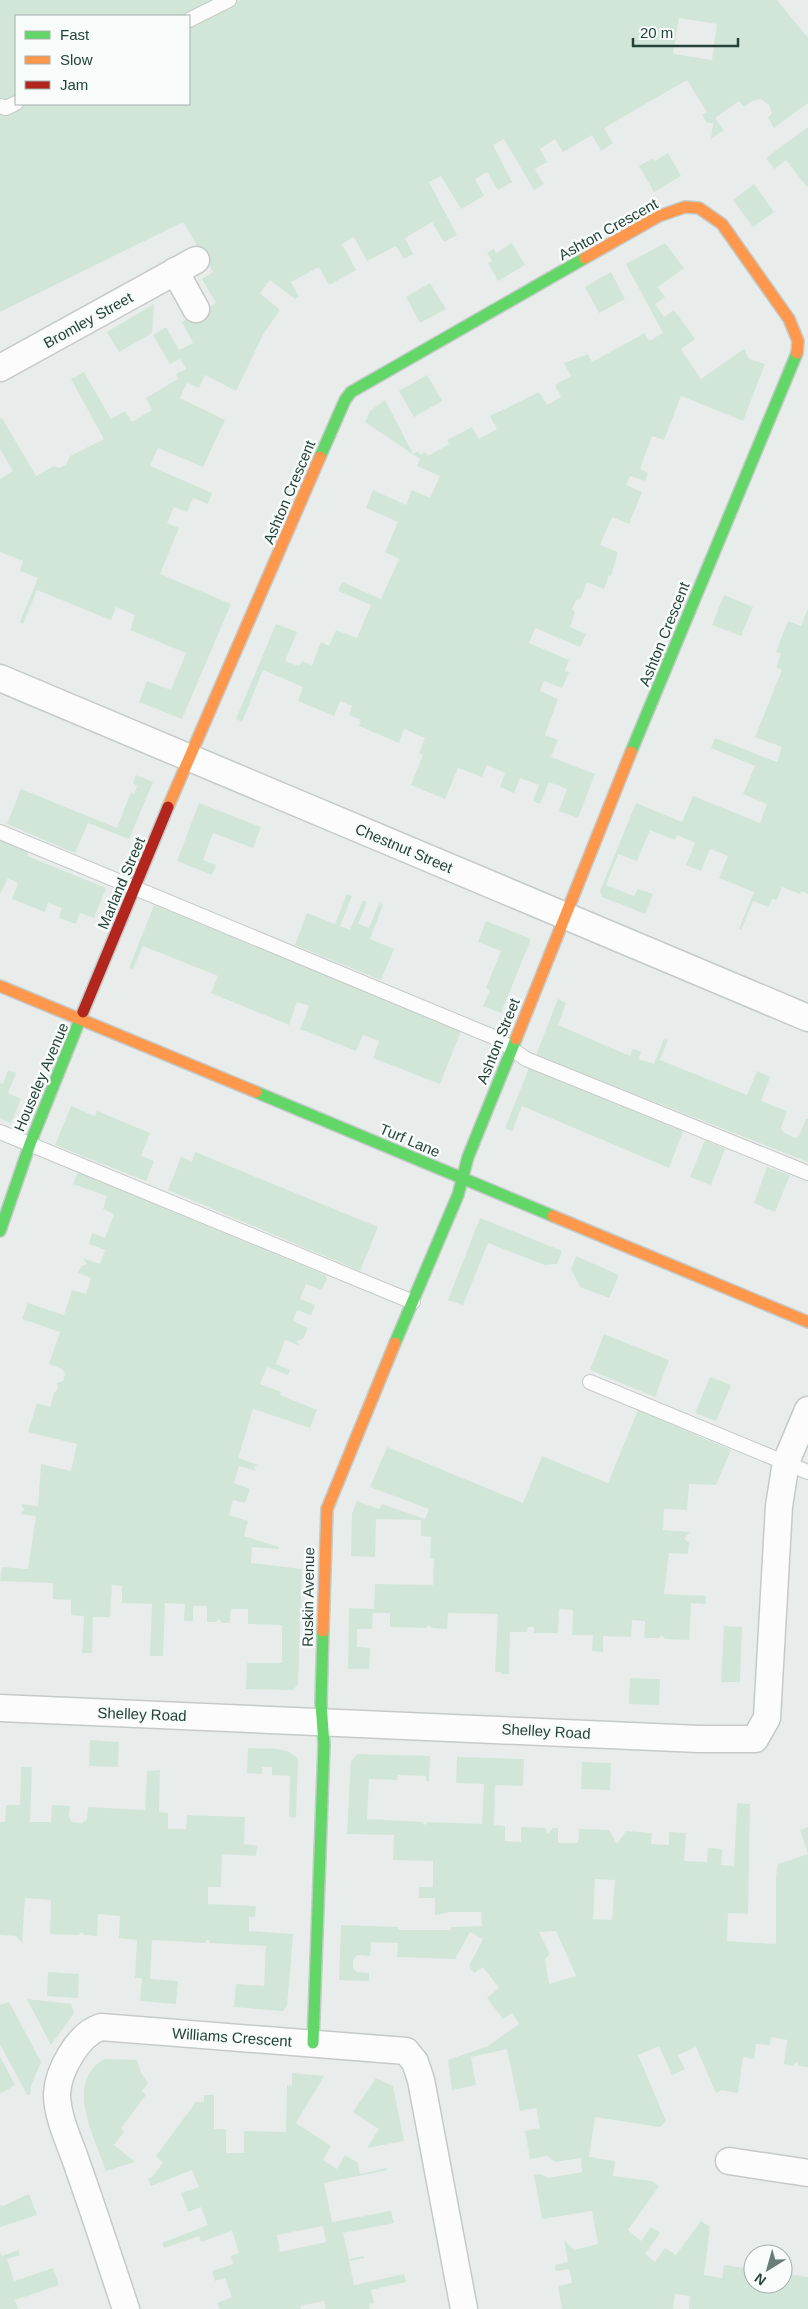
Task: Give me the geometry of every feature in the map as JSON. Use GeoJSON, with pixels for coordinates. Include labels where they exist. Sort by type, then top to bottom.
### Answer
{"type":"FeatureCollection","features":[{"type":"Feature","properties":{"kind":"street","name":"Ashton Crescent"},"geometry":{"type":"LineString","coordinates":[[190,757],[351,392],[659,216],[690,205],[701,207],[722,224],[789,319],[798,341],[797,352],[565,916]]}},
{"type":"Feature","properties":{"kind":"street","name":"Bromley Street"},"geometry":{"type":"LineString","coordinates":[[0,368],[185,266],[196,309]]}},
{"type":"Feature","properties":{"kind":"street","name":"Chestnut Street"},"geometry":{"type":"LineString","coordinates":[[0,678],[808,1018]]}},
{"type":"Feature","properties":{"kind":"street","name":"Marland Street"},"geometry":{"type":"LineString","coordinates":[[82,1020],[133,889],[190,757]]}},
{"type":"Feature","properties":{"kind":"street","name":"Ashton Street"},"geometry":{"type":"LineString","coordinates":[[462,1179],[466,1162],[511,1047],[565,916]]}},
{"type":"Feature","properties":{"kind":"street","name":"Turf Lane"},"geometry":{"type":"LineString","coordinates":[[0,986],[808,1322]]}},
{"type":"Feature","properties":{"kind":"street","name":"Houseley Avenue"},"geometry":{"type":"LineString","coordinates":[[0,1231],[30,1144],[82,1020]]}},
{"type":"Feature","properties":{"kind":"street","name":"Ruskin Avenue"},"geometry":{"type":"LineString","coordinates":[[313,2043],[324,1745],[321,1703],[327,1509],[356,1434],[458,1195],[462,1179]]}},
{"type":"Feature","properties":{"kind":"street","name":"Shelley Road"},"geometry":{"type":"LineString","coordinates":[[0,1708],[755,1739],[766,1721],[779,1506],[797,1467],[808,1410]]}},
{"type":"Feature","properties":{"kind":"street","name":"Williams Crescent"},"geometry":{"type":"LineString","coordinates":[[126,2309],[58,2108],[57,2094],[60,2078],[72,2055],[87,2035],[101,2027],[406,2052],[415,2062],[421,2080],[464,2309]]}},
{"type":"Feature","properties":{"kind":"street"},"geometry":{"type":"LineString","coordinates":[[730,2161],[808,2173]]}},
{"type":"Feature","properties":{"kind":"lane"},"geometry":{"type":"LineString","coordinates":[[190,20],[229,0]]}},
{"type":"Feature","properties":{"kind":"lane"},"geometry":{"type":"LineString","coordinates":[[0,106],[6,108],[15,104]]}},
{"type":"Feature","properties":{"kind":"lane"},"geometry":{"type":"LineString","coordinates":[[0,832],[133,889],[496,1038],[526,1059],[808,1173]]}},
{"type":"Feature","properties":{"kind":"lane"},"geometry":{"type":"LineString","coordinates":[[0,1132],[413,1302]]}},
{"type":"Feature","properties":{"kind":"lane"},"geometry":{"type":"LineString","coordinates":[[590,1382],[797,1467]]}},
{"type":"Feature","properties":{"kind":"green space"},"geometry":{"type":"Polygon","coordinates":[[[0,0],[777,0],[808,38],[808,103],[774,128],[768,118],[772,113],[769,105],[761,99],[752,101],[744,107],[739,101],[715,118],[724,130],[711,139],[713,123],[707,123],[702,115],[707,112],[687,80],[604,128],[613,143],[601,151],[592,135],[563,152],[555,139],[540,149],[547,162],[535,169],[544,184],[534,190],[504,139],[493,145],[512,182],[498,190],[487,172],[475,179],[484,196],[461,209],[441,176],[429,182],[457,235],[444,242],[432,222],[405,238],[413,254],[404,259],[396,246],[367,261],[354,237],[342,244],[356,270],[329,285],[319,267],[291,282],[299,297],[295,299],[270,280],[260,293],[280,310],[264,333],[236,391],[205,375],[199,388],[187,383],[180,398],[225,420],[203,467],[158,448],[150,466],[212,493],[208,504],[193,498],[187,512],[174,507],[167,523],[179,528],[160,574],[231,604],[182,719],[139,702],[147,681],[171,690],[186,653],[130,630],[135,615],[116,607],[111,620],[37,590],[23,624],[20,622],[38,578],[20,571],[23,561],[0,552],[0,479],[13,471],[0,449],[0,419],[2,418],[36,476],[54,466],[59,468],[66,465],[70,456],[104,439],[71,379],[84,372],[111,419],[125,411],[132,422],[152,410],[146,398],[178,379],[176,374],[186,369],[180,359],[170,364],[153,335],[166,327],[179,350],[193,343],[182,322],[216,303],[202,279],[213,272],[183,222],[0,312],[0,0]],[[679,18],[673,54],[712,60],[717,24],[679,18]]]}},
{"type":"Feature","properties":{"kind":"green space"},"geometry":{"type":"Polygon","coordinates":[[[808,127],[807,187],[786,160],[774,169],[766,158],[808,127]]]}},
{"type":"Feature","properties":{"kind":"green space"},"geometry":{"type":"Polygon","coordinates":[[[668,153],[681,176],[654,192],[639,166],[653,158],[655,161],[668,153]]]}},
{"type":"Feature","properties":{"kind":"green space"},"geometry":{"type":"Polygon","coordinates":[[[754,184],[774,212],[753,227],[733,200],[754,184]]]}},
{"type":"Feature","properties":{"kind":"green space"},"geometry":{"type":"Polygon","coordinates":[[[512,243],[525,265],[498,281],[488,263],[492,261],[487,253],[494,249],[496,253],[512,243]]]}},
{"type":"Feature","properties":{"kind":"green space"},"geometry":{"type":"Polygon","coordinates":[[[665,243],[684,268],[658,287],[665,297],[655,304],[664,317],[674,310],[695,339],[681,349],[701,379],[744,349],[749,359],[765,364],[743,421],[681,396],[664,440],[652,436],[640,469],[648,473],[645,481],[630,476],[626,485],[642,492],[629,524],[612,517],[600,545],[618,552],[611,576],[609,575],[604,589],[587,582],[581,598],[576,600],[572,609],[575,613],[570,627],[586,634],[580,647],[535,628],[529,643],[569,660],[565,671],[569,672],[562,688],[544,681],[540,691],[558,699],[545,735],[558,740],[551,757],[595,774],[578,818],[559,811],[567,789],[549,782],[540,804],[533,801],[539,785],[520,778],[514,793],[500,787],[505,773],[487,765],[482,777],[458,768],[445,799],[411,785],[423,755],[419,753],[425,738],[404,729],[399,743],[359,726],[361,720],[349,715],[352,706],[340,701],[334,716],[298,701],[303,687],[263,670],[242,722],[236,719],[276,624],[297,632],[285,661],[299,666],[302,661],[312,665],[321,642],[329,646],[336,630],[357,638],[371,605],[338,591],[342,582],[381,599],[399,559],[385,552],[398,522],[366,508],[373,490],[406,505],[412,490],[430,498],[440,476],[417,466],[420,459],[365,422],[370,411],[385,400],[413,454],[418,451],[420,455],[425,452],[428,456],[449,444],[447,440],[472,427],[479,439],[497,429],[490,416],[539,392],[547,405],[561,397],[555,385],[571,376],[564,363],[588,354],[592,362],[645,333],[649,341],[663,333],[626,264],[665,243]]]}},
{"type":"Feature","properties":{"kind":"green space"},"geometry":{"type":"Polygon","coordinates":[[[611,272],[625,299],[599,313],[585,287],[611,272]]]}},
{"type":"Feature","properties":{"kind":"green space"},"geometry":{"type":"Polygon","coordinates":[[[430,283],[446,309],[420,323],[406,297],[430,283]]]}},
{"type":"Feature","properties":{"kind":"green space"},"geometry":{"type":"Polygon","coordinates":[[[154,304],[152,333],[119,352],[107,332],[154,304]]]}},
{"type":"Feature","properties":{"kind":"green space"},"geometry":{"type":"Polygon","coordinates":[[[427,375],[442,401],[414,417],[399,391],[427,375]]]}},
{"type":"Feature","properties":{"kind":"green space"},"geometry":{"type":"Polygon","coordinates":[[[724,595],[753,607],[741,636],[712,625],[724,595]]]}},
{"type":"Feature","properties":{"kind":"green space"},"geometry":{"type":"Polygon","coordinates":[[[808,608],[808,894],[801,891],[800,894],[782,887],[777,900],[772,899],[769,907],[753,901],[741,930],[739,929],[754,892],[719,878],[728,856],[710,849],[701,871],[686,865],[695,843],[677,835],[675,840],[650,830],[637,861],[618,854],[606,885],[634,896],[638,889],[653,894],[645,914],[602,897],[600,891],[636,803],[682,822],[693,796],[760,823],[767,804],[743,794],[755,766],[711,748],[715,738],[777,762],[782,747],[755,737],[782,670],[776,667],[781,654],[776,652],[788,621],[801,626],[808,608]]]}},
{"type":"Feature","properties":{"kind":"green space"},"geometry":{"type":"Polygon","coordinates":[[[136,775],[153,782],[129,839],[88,823],[75,853],[7,824],[21,789],[117,828],[131,792],[134,794],[137,786],[133,783],[136,775]]]}},
{"type":"Feature","properties":{"kind":"green space"},"geometry":{"type":"Polygon","coordinates":[[[199,803],[261,827],[253,848],[213,833],[203,860],[216,865],[212,875],[177,861],[199,803]]]}},
{"type":"Feature","properties":{"kind":"green space"},"geometry":{"type":"Polygon","coordinates":[[[0,840],[29,851],[27,856],[106,888],[94,918],[80,913],[76,924],[59,918],[62,908],[48,903],[45,912],[12,899],[18,883],[8,878],[0,894],[0,840]]]}},
{"type":"Feature","properties":{"kind":"green space"},"geometry":{"type":"Polygon","coordinates":[[[347,894],[352,896],[340,926],[350,930],[363,900],[367,902],[358,924],[369,928],[379,903],[383,905],[370,939],[394,949],[381,980],[295,945],[307,913],[335,924],[347,894]]]}},
{"type":"Feature","properties":{"kind":"green space"},"geometry":{"type":"Polygon","coordinates":[[[154,905],[461,1031],[440,1084],[373,1058],[379,1041],[363,1035],[356,1051],[300,1029],[309,1006],[297,1002],[289,1025],[211,993],[218,976],[143,946],[133,969],[129,968],[154,905]]]}},
{"type":"Feature","properties":{"kind":"green space"},"geometry":{"type":"Polygon","coordinates":[[[486,921],[531,939],[501,1013],[483,1006],[490,990],[486,988],[501,951],[478,942],[486,921]]]}},
{"type":"Feature","properties":{"kind":"green space"},"geometry":{"type":"Polygon","coordinates":[[[558,999],[566,1003],[558,1025],[630,1056],[633,1049],[641,1052],[639,1059],[654,1064],[664,1039],[668,1040],[660,1060],[747,1095],[757,1071],[770,1077],[761,1101],[787,1111],[781,1128],[783,1132],[795,1138],[799,1136],[806,1119],[808,1119],[808,1162],[536,1055],[558,999]]]}},
{"type":"Feature","properties":{"kind":"green space"},"geometry":{"type":"Polygon","coordinates":[[[529,1068],[683,1131],[669,1168],[522,1106],[512,1131],[505,1128],[529,1068]]]}},
{"type":"Feature","properties":{"kind":"green space"},"geometry":{"type":"Polygon","coordinates":[[[8,1070],[16,1073],[8,1093],[21,1099],[11,1123],[0,1119],[0,1083],[3,1084],[8,1070]]]}},
{"type":"Feature","properties":{"kind":"green space"},"geometry":{"type":"Polygon","coordinates":[[[71,1106],[95,1116],[97,1111],[150,1133],[141,1156],[154,1161],[146,1181],[55,1145],[71,1106]]]}},
{"type":"Feature","properties":{"kind":"green space"},"geometry":{"type":"Polygon","coordinates":[[[705,1140],[725,1149],[711,1185],[690,1177],[705,1140]]]}},
{"type":"Feature","properties":{"kind":"green space"},"geometry":{"type":"Polygon","coordinates":[[[195,1152],[378,1227],[360,1271],[168,1190],[181,1157],[192,1161],[195,1152]]]}},
{"type":"Feature","properties":{"kind":"green space"},"geometry":{"type":"Polygon","coordinates":[[[767,1167],[790,1175],[775,1212],[754,1203],[767,1167]]]}},
{"type":"Feature","properties":{"kind":"green space"},"geometry":{"type":"Polygon","coordinates":[[[78,1172],[325,1275],[327,1279],[322,1290],[306,1284],[300,1299],[315,1305],[311,1315],[297,1310],[293,1321],[308,1328],[303,1339],[297,1341],[300,1346],[285,1340],[276,1364],[290,1370],[288,1375],[267,1367],[260,1384],[281,1392],[280,1395],[317,1410],[310,1428],[253,1409],[238,1458],[258,1465],[254,1467],[256,1471],[239,1466],[234,1483],[250,1489],[245,1503],[233,1500],[229,1515],[248,1521],[244,1536],[279,1547],[279,1549],[252,1547],[251,1563],[302,1569],[298,1684],[293,1690],[246,1689],[247,1663],[282,1663],[282,1625],[248,1624],[248,1609],[231,1609],[230,1623],[222,1623],[219,1619],[216,1622],[207,1622],[207,1606],[193,1606],[193,1621],[184,1621],[185,1604],[165,1603],[163,1656],[150,1656],[152,1604],[122,1603],[122,1586],[112,1585],[110,1617],[93,1617],[92,1653],[82,1653],[84,1616],[71,1615],[71,1600],[53,1599],[53,1583],[0,1581],[2,1567],[28,1569],[36,1516],[20,1514],[24,1510],[21,1504],[38,1506],[41,1464],[71,1471],[77,1444],[28,1432],[37,1403],[50,1407],[54,1393],[58,1389],[57,1383],[63,1381],[65,1374],[62,1369],[49,1364],[60,1332],[22,1319],[28,1303],[64,1315],[72,1290],[86,1294],[91,1278],[78,1273],[81,1266],[87,1264],[83,1258],[100,1264],[105,1250],[89,1244],[92,1233],[105,1238],[114,1214],[103,1209],[107,1196],[73,1184],[78,1172]]]}},
{"type":"Feature","properties":{"kind":"green space"},"geometry":{"type":"Polygon","coordinates":[[[480,1218],[562,1251],[557,1264],[545,1265],[488,1243],[463,1305],[448,1300],[480,1218]]]}},
{"type":"Feature","properties":{"kind":"green space"},"geometry":{"type":"Polygon","coordinates":[[[576,1256],[619,1275],[609,1298],[580,1287],[571,1269],[576,1256]]]}},
{"type":"Feature","properties":{"kind":"green space"},"geometry":{"type":"Polygon","coordinates":[[[604,1334],[669,1360],[655,1397],[590,1370],[604,1334]]]}},
{"type":"Feature","properties":{"kind":"green space"},"geometry":{"type":"Polygon","coordinates":[[[710,1377],[731,1385],[716,1421],[695,1413],[710,1377]]]}},
{"type":"Feature","properties":{"kind":"green space"},"geometry":{"type":"Polygon","coordinates":[[[638,1410],[731,1450],[716,1485],[689,1484],[687,1510],[664,1509],[663,1530],[690,1532],[684,1538],[689,1543],[688,1554],[669,1553],[664,1594],[706,1596],[706,1604],[691,1603],[689,1640],[665,1639],[662,1635],[659,1638],[644,1638],[645,1621],[632,1620],[631,1637],[603,1636],[603,1652],[592,1651],[593,1635],[572,1635],[573,1610],[559,1609],[558,1633],[534,1633],[534,1627],[528,1627],[527,1632],[510,1632],[509,1674],[501,1674],[501,1672],[495,1672],[498,1614],[448,1613],[447,1629],[432,1628],[428,1625],[426,1628],[390,1627],[390,1613],[373,1613],[372,1629],[357,1629],[357,1647],[370,1648],[369,1669],[348,1669],[349,1608],[374,1609],[375,1584],[433,1585],[434,1559],[430,1558],[431,1537],[421,1536],[421,1520],[376,1519],[375,1557],[351,1556],[352,1514],[357,1501],[379,1509],[382,1504],[425,1519],[429,1509],[370,1487],[387,1447],[523,1503],[542,1456],[608,1483],[638,1410]]]}},
{"type":"Feature","properties":{"kind":"green space"},"geometry":{"type":"Polygon","coordinates":[[[724,1626],[742,1627],[740,1682],[721,1682],[724,1626]]]}},
{"type":"Feature","properties":{"kind":"green space"},"geometry":{"type":"Polygon","coordinates":[[[630,1678],[660,1679],[659,1705],[629,1704],[630,1678]]]}},
{"type":"Feature","properties":{"kind":"green space"},"geometry":{"type":"Polygon","coordinates":[[[90,1740],[119,1742],[118,1767],[89,1766],[90,1740]]]}},
{"type":"Feature","properties":{"kind":"green space"},"geometry":{"type":"Polygon","coordinates":[[[248,1748],[282,1750],[298,1759],[296,1818],[289,1817],[290,1776],[272,1775],[272,1767],[262,1767],[262,1774],[247,1773],[248,1748]]]}},
{"type":"Feature","properties":{"kind":"green space"},"geometry":{"type":"Polygon","coordinates":[[[357,1754],[430,1756],[429,1781],[426,1781],[426,1776],[398,1775],[397,1780],[369,1779],[367,1819],[422,1822],[425,1825],[428,1822],[482,1824],[484,1784],[456,1783],[457,1757],[524,1759],[523,1786],[495,1785],[494,1825],[505,1826],[505,1841],[521,1842],[521,1827],[545,1828],[548,1834],[553,1828],[558,1828],[558,1843],[578,1843],[579,1829],[609,1830],[617,1844],[626,1831],[652,1833],[651,1844],[669,1845],[669,1832],[686,1833],[684,1861],[707,1862],[708,1848],[722,1849],[721,1865],[734,1866],[737,1803],[750,1804],[748,1914],[728,1913],[727,1941],[776,1944],[776,1876],[778,1864],[808,1854],[808,2067],[799,2066],[797,2062],[793,2066],[784,2064],[787,2040],[771,2037],[770,2045],[756,2044],[754,2059],[743,2057],[738,2093],[722,2090],[716,2093],[696,2047],[678,2055],[685,2069],[672,2075],[659,2046],[638,2055],[666,2121],[660,2127],[595,2117],[589,2157],[615,2161],[613,2176],[652,2181],[659,2186],[628,2230],[641,2241],[651,2227],[660,2233],[645,2254],[655,2262],[665,2248],[676,2255],[701,2221],[710,2227],[704,2275],[722,2278],[724,2265],[743,2268],[743,2294],[793,2294],[793,2275],[808,2277],[808,2309],[689,2309],[690,2296],[675,2294],[673,2309],[562,2309],[558,2286],[572,2283],[569,2269],[556,2271],[555,2265],[568,2262],[564,2240],[574,2250],[598,2244],[592,2211],[542,2219],[534,2175],[541,2174],[548,2178],[582,2172],[581,2158],[555,2162],[547,2156],[530,2159],[525,2131],[540,2128],[536,2108],[520,2111],[507,2049],[471,2057],[476,2085],[452,2090],[448,2060],[488,2046],[519,2024],[512,2013],[503,2019],[487,1998],[499,1988],[483,1967],[474,1973],[469,1966],[483,1939],[470,1932],[455,1959],[397,1957],[398,1943],[371,1942],[370,1956],[357,1955],[353,1960],[353,1968],[357,1972],[369,1973],[369,1981],[339,1980],[341,1925],[398,1927],[398,1930],[451,1930],[451,1927],[482,1926],[481,1912],[451,1912],[435,1915],[435,1898],[419,1898],[419,1887],[433,1887],[433,1861],[393,1860],[394,1835],[347,1834],[351,1761],[357,1754]],[[595,1879],[593,1919],[612,1920],[615,1880],[595,1879]],[[556,1931],[539,1932],[550,1954],[545,1959],[549,1984],[576,1976],[556,1931]]]}},
{"type":"Feature","properties":{"kind":"green space"},"geometry":{"type":"Polygon","coordinates":[[[582,1762],[611,1763],[610,1790],[581,1789],[582,1762]]]}},
{"type":"Feature","properties":{"kind":"green space"},"geometry":{"type":"Polygon","coordinates":[[[21,1767],[32,1767],[30,1822],[51,1822],[52,1805],[70,1806],[69,1817],[72,1822],[82,1823],[87,1819],[88,1807],[145,1810],[147,1771],[160,1770],[159,1812],[168,1813],[168,1829],[186,1829],[187,1815],[245,1817],[244,1844],[257,1846],[256,1856],[222,1854],[221,1887],[208,1887],[208,1904],[256,1906],[255,1917],[249,1917],[249,1931],[293,1934],[287,2006],[283,2011],[234,2007],[236,1984],[264,1986],[266,1946],[210,1943],[208,1939],[205,1943],[152,1940],[150,1979],[178,1981],[176,2004],[140,2001],[142,1978],[135,1978],[137,1940],[119,1938],[120,1916],[98,1914],[97,1936],[84,1935],[82,1932],[78,1935],[50,1934],[51,1900],[25,1898],[22,1943],[16,1936],[0,1935],[0,1822],[5,1822],[6,1805],[20,1805],[21,1767]]]}},
{"type":"Feature","properties":{"kind":"green space"},"geometry":{"type":"Polygon","coordinates":[[[808,1827],[808,1854],[800,1830],[808,1827]]]}},
{"type":"Feature","properties":{"kind":"green space"},"geometry":{"type":"Polygon","coordinates":[[[48,1972],[79,1974],[78,1998],[47,1996],[48,1972]]]}},
{"type":"Feature","properties":{"kind":"green space"},"geometry":{"type":"Polygon","coordinates":[[[27,1999],[71,2004],[74,2013],[51,2045],[27,1999]]]}},
{"type":"Feature","properties":{"kind":"green space"},"geometry":{"type":"Polygon","coordinates":[[[9,2002],[41,2062],[31,2086],[30,2095],[27,2095],[0,2044],[0,2005],[9,2002]]]}},
{"type":"Feature","properties":{"kind":"green space"},"geometry":{"type":"Polygon","coordinates":[[[0,2056],[15,2085],[0,2094],[0,2056]]]}},
{"type":"Feature","properties":{"kind":"green space"},"geometry":{"type":"Polygon","coordinates":[[[105,2059],[137,2060],[141,2073],[148,2083],[142,2091],[146,2095],[121,2128],[124,2132],[114,2145],[135,2162],[106,2171],[90,2126],[84,2095],[86,2081],[93,2069],[105,2059]]]}},
{"type":"Feature","properties":{"kind":"green space"},"geometry":{"type":"Polygon","coordinates":[[[292,2073],[324,2076],[296,2123],[331,2146],[323,2160],[337,2169],[345,2155],[358,2163],[360,2174],[387,2168],[387,2170],[324,2183],[332,2222],[391,2211],[394,2223],[343,2233],[349,2259],[364,2256],[364,2258],[349,2261],[354,2285],[404,2274],[406,2282],[371,2290],[374,2303],[369,2304],[370,2309],[326,2309],[324,2301],[300,2306],[301,2309],[220,2309],[217,2303],[232,2297],[225,2278],[215,2281],[212,2271],[233,2264],[231,2256],[239,2253],[232,2231],[201,2242],[199,2236],[164,2248],[162,2243],[208,2225],[201,2207],[188,2212],[181,2193],[199,2187],[192,2170],[151,2186],[148,2179],[151,2178],[163,2163],[156,2156],[196,2102],[204,2102],[204,2095],[214,2095],[214,2129],[226,2129],[226,2153],[244,2153],[244,2131],[286,2132],[287,2085],[292,2086],[292,2073]],[[323,2226],[277,2235],[280,2252],[326,2242],[323,2226]]]}},
{"type":"Feature","properties":{"kind":"green space"},"geometry":{"type":"Polygon","coordinates":[[[376,2078],[393,2086],[404,2141],[367,2148],[379,2129],[353,2112],[376,2078]]]}},
{"type":"Feature","properties":{"kind":"green space"},"geometry":{"type":"Polygon","coordinates":[[[29,2194],[37,2215],[0,2227],[0,2205],[3,2206],[29,2194]]]}},
{"type":"Feature","properties":{"kind":"green space"},"geometry":{"type":"Polygon","coordinates":[[[18,2250],[20,2255],[7,2259],[14,2281],[53,2268],[59,2285],[15,2300],[18,2309],[0,2309],[0,2252],[2,2256],[18,2250]]]}},
{"type":"Feature","properties":{"kind":"traffic: fast"},"geometry":{"type":"LineString","coordinates":[[320,457],[345,400],[351,392],[585,258]]}},
{"type":"Feature","properties":{"kind":"traffic: fast"},"geometry":{"type":"LineString","coordinates":[[631,752],[797,353]]}},
{"type":"Feature","properties":{"kind":"traffic: fast"},"geometry":{"type":"LineString","coordinates":[[0,1231],[30,1144],[83,1012]]}},
{"type":"Feature","properties":{"kind":"traffic: fast"},"geometry":{"type":"LineString","coordinates":[[395,1343],[458,1195],[468,1157],[516,1039]]}},
{"type":"Feature","properties":{"kind":"traffic: fast"},"geometry":{"type":"LineString","coordinates":[[256,1092],[553,1216]]}},
{"type":"Feature","properties":{"kind":"traffic: fast"},"geometry":{"type":"LineString","coordinates":[[313,2043],[324,1745],[321,1703],[323,1631]]}},
{"type":"Feature","properties":{"kind":"traffic: slow"},"geometry":{"type":"LineString","coordinates":[[585,258],[659,216],[685,207],[699,208],[722,224],[789,319],[798,341],[797,353]]}},
{"type":"Feature","properties":{"kind":"traffic: slow"},"geometry":{"type":"LineString","coordinates":[[168,807],[320,457]]}},
{"type":"Feature","properties":{"kind":"traffic: slow"},"geometry":{"type":"LineString","coordinates":[[516,1039],[631,752]]}},
{"type":"Feature","properties":{"kind":"traffic: slow"},"geometry":{"type":"LineString","coordinates":[[0,986],[256,1092]]}},
{"type":"Feature","properties":{"kind":"traffic: slow"},"geometry":{"type":"LineString","coordinates":[[553,1216],[808,1322]]}},
{"type":"Feature","properties":{"kind":"traffic: slow"},"geometry":{"type":"LineString","coordinates":[[323,1631],[327,1509],[395,1343]]}},
{"type":"Feature","properties":{"kind":"traffic: jam"},"geometry":{"type":"LineString","coordinates":[[83,1012],[168,807]]}}]}
